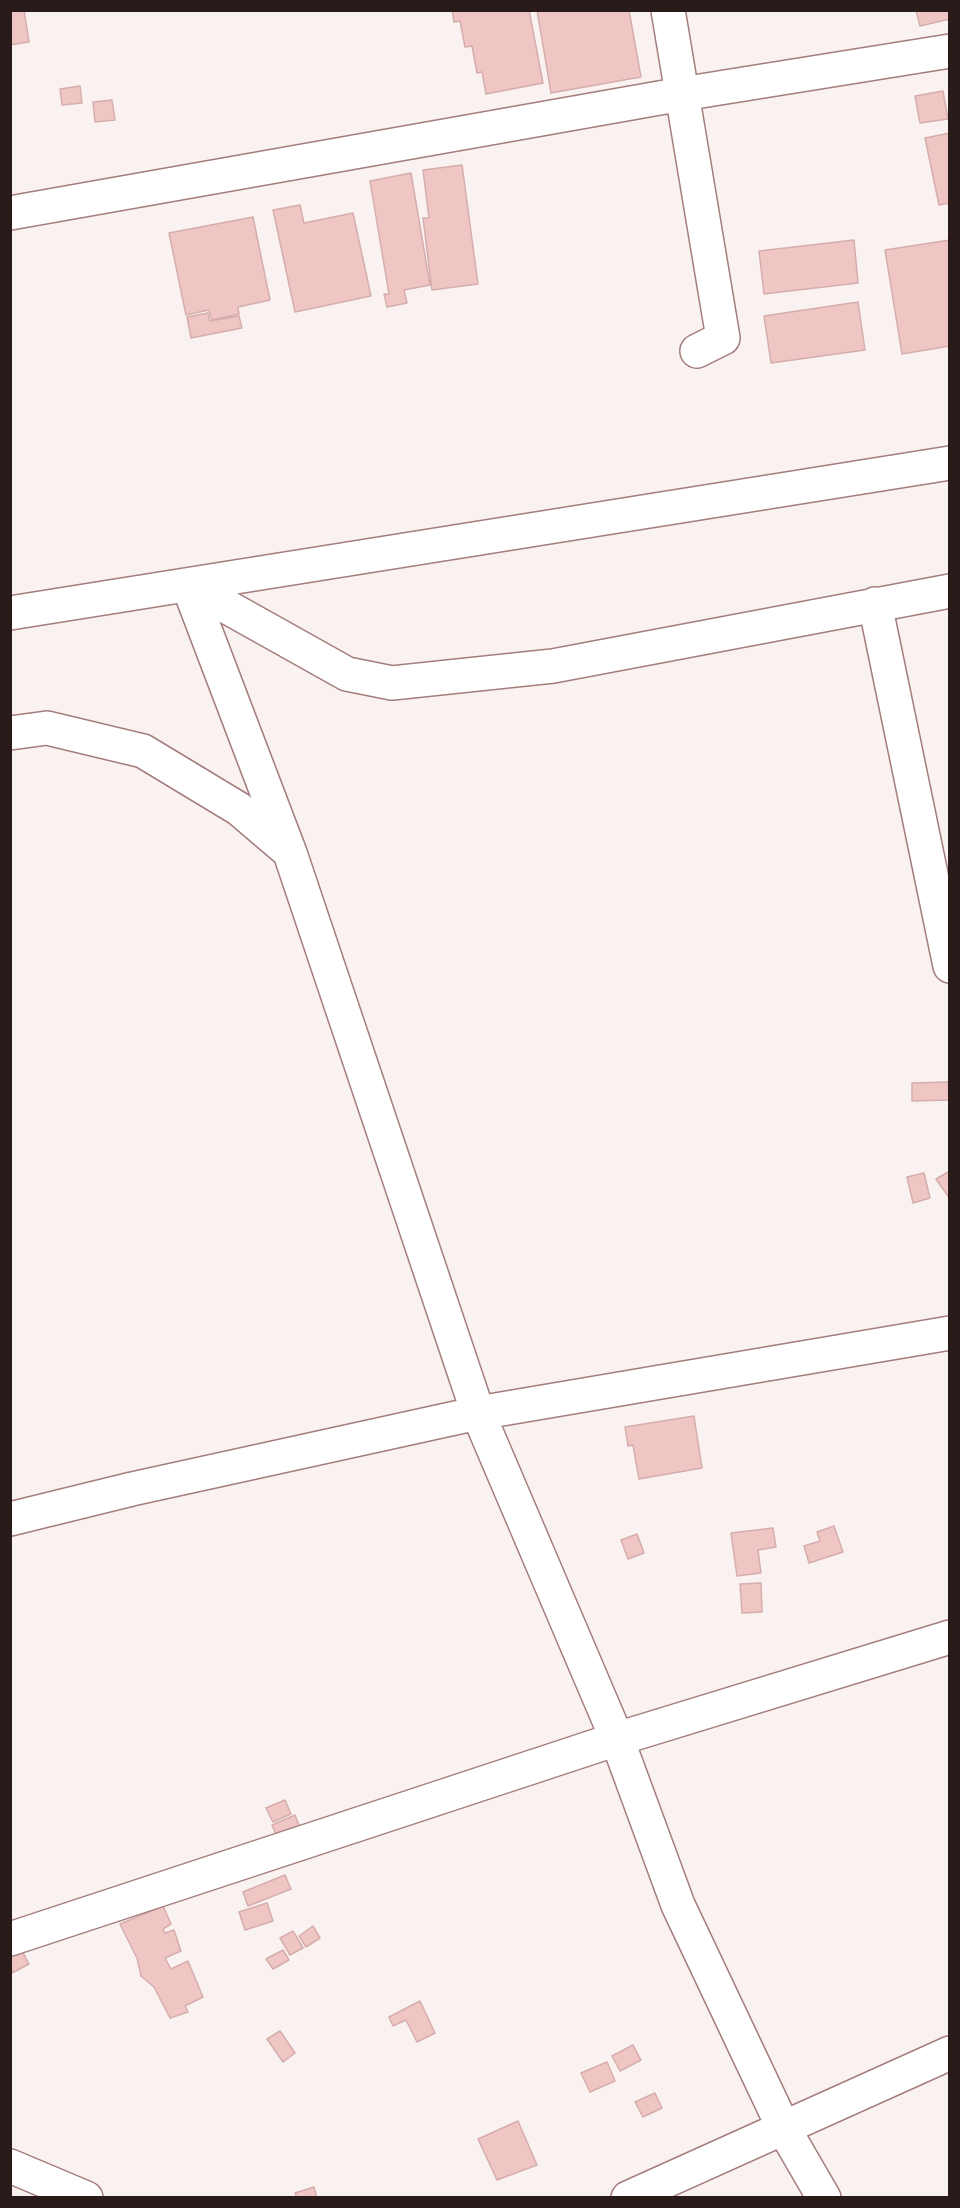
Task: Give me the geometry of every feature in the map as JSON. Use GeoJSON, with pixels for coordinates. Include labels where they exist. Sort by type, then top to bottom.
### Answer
{"type":"FeatureCollection","features":[{"type":"Feature","properties":{"kind":"street"},"geometry":{"type":"LineString","coordinates":[[668,10],[723,338],[697,351]]}},
{"type":"Feature","properties":{"kind":"street"},"geometry":{"type":"LineString","coordinates":[[10,213],[682,94],[950,51]]}},
{"type":"Feature","properties":{"kind":"street"},"geometry":{"type":"LineString","coordinates":[[10,614],[950,463]]}},
{"type":"Feature","properties":{"kind":"street"},"geometry":{"type":"LineString","coordinates":[[188,585],[347,674],[392,683],[553,666],[950,591]]}},
{"type":"Feature","properties":{"kind":"street"},"geometry":{"type":"LineString","coordinates":[[188,585],[290,853],[478,1413],[617,1739],[678,1905],[784,2129],[824,2198]]}},
{"type":"Feature","properties":{"kind":"street"},"geometry":{"type":"LineString","coordinates":[[875,604],[950,966]]}},
{"type":"Feature","properties":{"kind":"street"},"geometry":{"type":"LineString","coordinates":[[10,733],[47,728],[143,752],[240,809],[290,853]]}},
{"type":"Feature","properties":{"kind":"street"},"geometry":{"type":"LineString","coordinates":[[10,1518],[478,1413],[950,1333]]}},
{"type":"Feature","properties":{"kind":"street"},"geometry":{"type":"LineString","coordinates":[[10,1940],[617,1739],[950,1637]]}},
{"type":"Feature","properties":{"kind":"street"},"geometry":{"type":"LineString","coordinates":[[628,2198],[950,2053]]}},
{"type":"Feature","properties":{"kind":"street"},"geometry":{"type":"LineString","coordinates":[[10,2166],[86,2198]]}},
{"type":"Feature","properties":{"kind":"building"},"geometry":{"type":"Polygon","coordinates":[[[10,10],[24,10],[29,42],[10,45],[10,10]]]}},
{"type":"Feature","properties":{"kind":"building"},"geometry":{"type":"Polygon","coordinates":[[[452,10],[529,10],[543,83],[486,94],[482,72],[477,73],[472,46],[465,47],[460,21],[454,22],[452,10]]]}},
{"type":"Feature","properties":{"kind":"building"},"geometry":{"type":"Polygon","coordinates":[[[537,10],[629,10],[641,77],[551,93],[537,10]]]}},
{"type":"Feature","properties":{"kind":"building"},"geometry":{"type":"Polygon","coordinates":[[[916,10],[950,10],[950,19],[920,26],[916,10]]]}},
{"type":"Feature","properties":{"kind":"building"},"geometry":{"type":"Polygon","coordinates":[[[80,86],[82,103],[62,105],[60,89],[80,86]]]}},
{"type":"Feature","properties":{"kind":"building"},"geometry":{"type":"Polygon","coordinates":[[[943,91],[948,119],[920,123],[915,96],[943,91]]]}},
{"type":"Feature","properties":{"kind":"building"},"geometry":{"type":"Polygon","coordinates":[[[112,100],[115,120],[95,122],[93,102],[112,100]]]}},
{"type":"Feature","properties":{"kind":"building"},"geometry":{"type":"Polygon","coordinates":[[[950,133],[950,203],[939,205],[925,138],[950,133]]]}},
{"type":"Feature","properties":{"kind":"building"},"geometry":{"type":"Polygon","coordinates":[[[462,165],[478,284],[432,290],[423,218],[429,218],[423,170],[462,165]]]}},
{"type":"Feature","properties":{"kind":"building"},"geometry":{"type":"Polygon","coordinates":[[[411,173],[430,285],[404,290],[407,303],[387,307],[384,294],[389,294],[370,181],[411,173]]]}},
{"type":"Feature","properties":{"kind":"building"},"geometry":{"type":"Polygon","coordinates":[[[300,205],[304,223],[353,213],[371,296],[295,312],[273,210],[300,205]]]}},
{"type":"Feature","properties":{"kind":"building"},"geometry":{"type":"Polygon","coordinates":[[[253,217],[270,300],[238,307],[239,314],[212,320],[209,310],[186,315],[169,233],[253,217]]]}},
{"type":"Feature","properties":{"kind":"building"},"geometry":{"type":"Polygon","coordinates":[[[854,240],[858,283],[764,294],[759,251],[854,240]]]}},
{"type":"Feature","properties":{"kind":"building"},"geometry":{"type":"Polygon","coordinates":[[[950,240],[950,346],[902,354],[885,250],[950,240]]]}},
{"type":"Feature","properties":{"kind":"building"},"geometry":{"type":"Polygon","coordinates":[[[858,302],[865,350],[771,363],[764,316],[858,302]]]}},
{"type":"Feature","properties":{"kind":"building"},"geometry":{"type":"Polygon","coordinates":[[[208,313],[210,321],[239,316],[242,328],[191,338],[187,317],[208,313]]]}},
{"type":"Feature","properties":{"kind":"building"},"geometry":{"type":"Polygon","coordinates":[[[948,1082],[949,1100],[912,1101],[912,1083],[948,1082]]]}},
{"type":"Feature","properties":{"kind":"building"},"geometry":{"type":"Polygon","coordinates":[[[950,1171],[950,1199],[936,1179],[950,1171]]]}},
{"type":"Feature","properties":{"kind":"building"},"geometry":{"type":"Polygon","coordinates":[[[924,1173],[930,1198],[913,1203],[907,1177],[924,1173]]]}},
{"type":"Feature","properties":{"kind":"building"},"geometry":{"type":"Polygon","coordinates":[[[694,1416],[702,1468],[639,1479],[633,1445],[628,1446],[625,1427],[694,1416]]]}},
{"type":"Feature","properties":{"kind":"building"},"geometry":{"type":"Polygon","coordinates":[[[834,1526],[843,1552],[809,1563],[804,1546],[820,1541],[817,1532],[834,1526]]]}},
{"type":"Feature","properties":{"kind":"building"},"geometry":{"type":"Polygon","coordinates":[[[773,1528],[776,1547],[758,1550],[761,1573],[737,1576],[731,1533],[773,1528]]]}},
{"type":"Feature","properties":{"kind":"building"},"geometry":{"type":"Polygon","coordinates":[[[637,1534],[644,1553],[628,1559],[621,1540],[637,1534]]]}},
{"type":"Feature","properties":{"kind":"building"},"geometry":{"type":"Polygon","coordinates":[[[761,1583],[762,1612],[742,1613],[740,1584],[761,1583]]]}},
{"type":"Feature","properties":{"kind":"building"},"geometry":{"type":"Polygon","coordinates":[[[285,1800],[291,1814],[273,1822],[266,1808],[285,1800]]]}},
{"type":"Feature","properties":{"kind":"building"},"geometry":{"type":"Polygon","coordinates":[[[295,1815],[304,1838],[281,1847],[272,1825],[295,1815]]]}},
{"type":"Feature","properties":{"kind":"building"},"geometry":{"type":"Polygon","coordinates":[[[285,1875],[291,1889],[248,1906],[243,1892],[285,1875]]]}},
{"type":"Feature","properties":{"kind":"building"},"geometry":{"type":"Polygon","coordinates":[[[267,1903],[273,1921],[245,1930],[239,1912],[267,1903]]]}},
{"type":"Feature","properties":{"kind":"building"},"geometry":{"type":"Polygon","coordinates":[[[163,1906],[171,1924],[163,1929],[165,1933],[174,1930],[181,1951],[165,1958],[171,1969],[188,1961],[203,1997],[185,2006],[188,2012],[170,2018],[154,1987],[141,1976],[137,1958],[120,1924],[163,1906]]]}},
{"type":"Feature","properties":{"kind":"building"},"geometry":{"type":"Polygon","coordinates":[[[313,1926],[320,1938],[306,1947],[299,1936],[313,1926]]]}},
{"type":"Feature","properties":{"kind":"building"},"geometry":{"type":"Polygon","coordinates":[[[293,1931],[303,1948],[290,1955],[280,1938],[293,1931]]]}},
{"type":"Feature","properties":{"kind":"building"},"geometry":{"type":"Polygon","coordinates":[[[20,1947],[29,1964],[12,1973],[10,1951],[20,1947]]]}},
{"type":"Feature","properties":{"kind":"building"},"geometry":{"type":"Polygon","coordinates":[[[283,1950],[289,1960],[273,1969],[266,1959],[283,1950]]]}},
{"type":"Feature","properties":{"kind":"building"},"geometry":{"type":"Polygon","coordinates":[[[420,2001],[435,2033],[417,2042],[406,2020],[393,2026],[389,2017],[420,2001]]]}},
{"type":"Feature","properties":{"kind":"building"},"geometry":{"type":"Polygon","coordinates":[[[280,2031],[295,2053],[283,2062],[267,2039],[280,2031]]]}},
{"type":"Feature","properties":{"kind":"building"},"geometry":{"type":"Polygon","coordinates":[[[633,2045],[641,2060],[620,2071],[612,2056],[633,2045]]]}},
{"type":"Feature","properties":{"kind":"building"},"geometry":{"type":"Polygon","coordinates":[[[607,2062],[615,2081],[590,2092],[581,2073],[607,2062]]]}},
{"type":"Feature","properties":{"kind":"building"},"geometry":{"type":"Polygon","coordinates":[[[655,2093],[662,2108],[643,2117],[635,2102],[655,2093]]]}},
{"type":"Feature","properties":{"kind":"building"},"geometry":{"type":"Polygon","coordinates":[[[518,2121],[537,2165],[497,2180],[478,2139],[518,2121]]]}},
{"type":"Feature","properties":{"kind":"building"},"geometry":{"type":"Polygon","coordinates":[[[314,2187],[317,2198],[297,2198],[295,2193],[314,2187]]]}}]}
